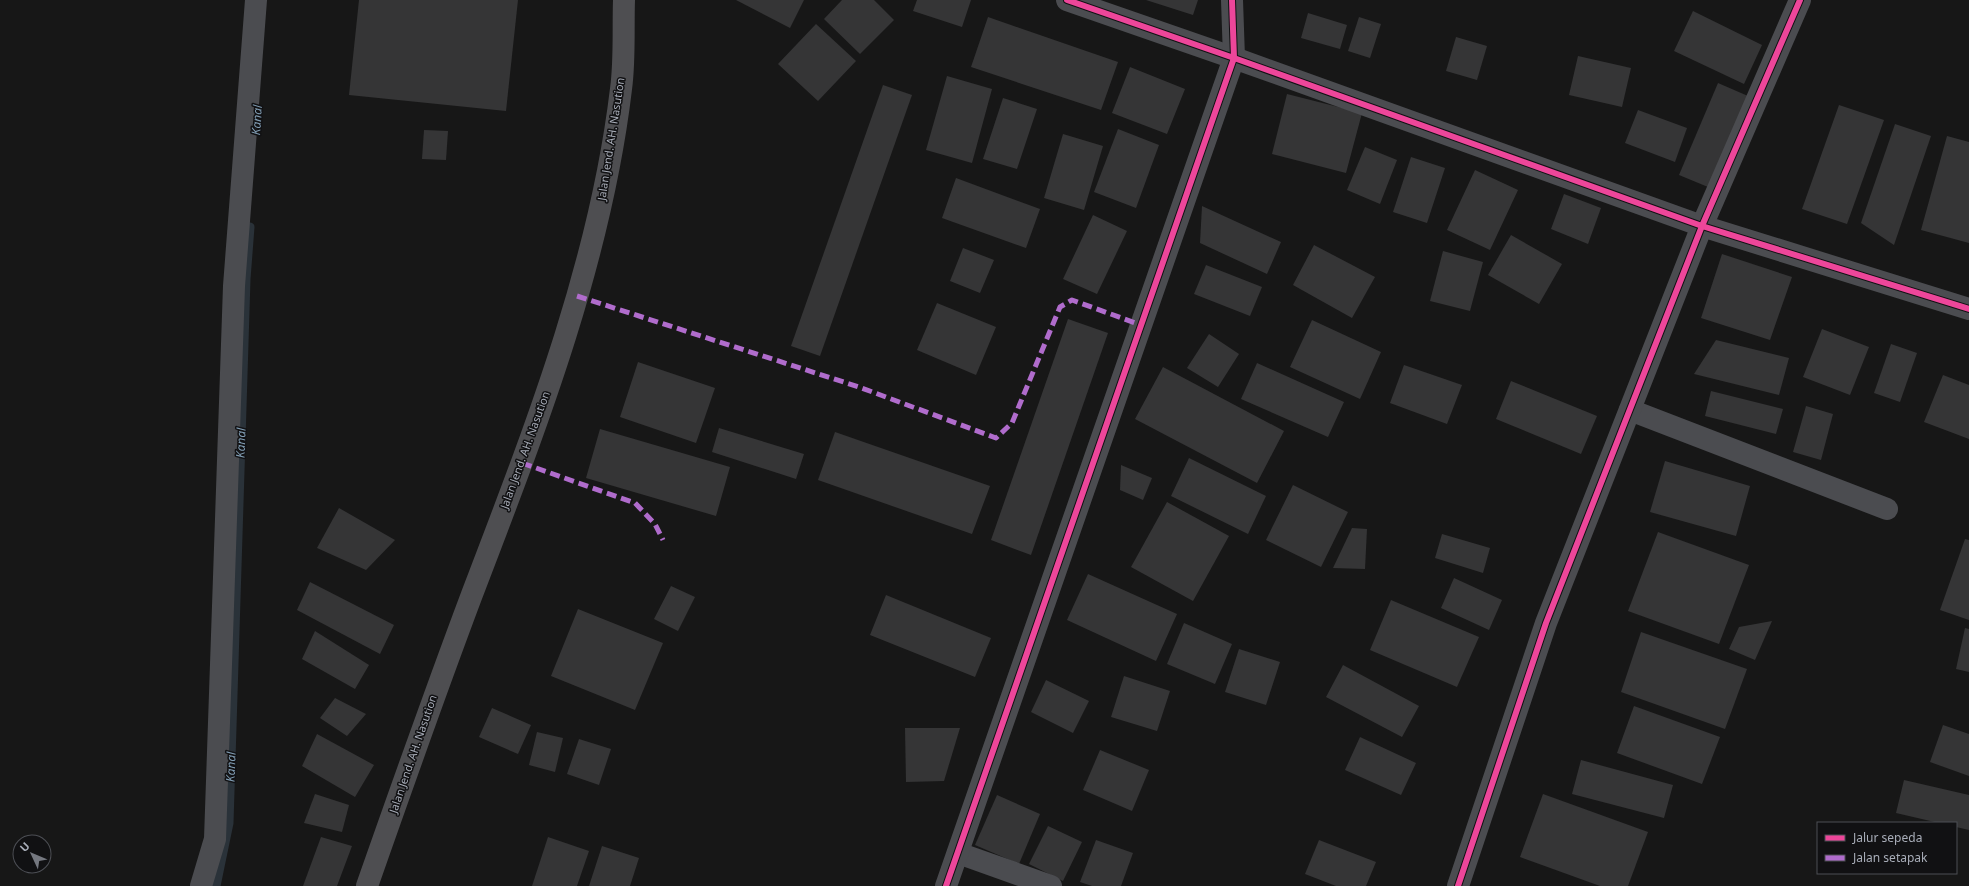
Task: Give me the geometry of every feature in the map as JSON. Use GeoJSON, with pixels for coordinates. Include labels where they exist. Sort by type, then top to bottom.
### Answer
{"type":"FeatureCollection","features":[{"type":"Feature","properties":{"kind":"highway","name":"Jalan Jend. AH. Nasution"},"geometry":{"type":"LineString","coordinates":[[367,886],[435,693],[531,440],[569,326],[604,195],[622,87],[624,0]]}},
{"type":"Feature","properties":{"kind":"street"},"geometry":{"type":"LineString","coordinates":[[201,886],[215,839],[234,286],[256,0]]}},
{"type":"Feature","properties":{"kind":"street"},"geometry":{"type":"LineString","coordinates":[[1067,0],[1234,58],[1702,226],[1969,309]]}},
{"type":"Feature","properties":{"kind":"street"},"geometry":{"type":"LineString","coordinates":[[946,886],[1234,58],[1232,0]]}},
{"type":"Feature","properties":{"kind":"street"},"geometry":{"type":"LineString","coordinates":[[1458,886],[1546,623],[1702,226],[1800,0]]}},
{"type":"Feature","properties":{"kind":"street"},"geometry":{"type":"LineString","coordinates":[[1630,410],[1887,509]]}},
{"type":"Feature","properties":{"kind":"street"},"geometry":{"type":"LineString","coordinates":[[958,853],[1051,886]]}},
{"type":"Feature","properties":{"kind":"building"},"geometry":{"type":"Polygon","coordinates":[[[359,0],[518,0],[506,111],[349,95],[359,0]]]}},
{"type":"Feature","properties":{"kind":"building"},"geometry":{"type":"Polygon","coordinates":[[[736,0],[804,0],[790,28],[736,0]]]}},
{"type":"Feature","properties":{"kind":"building"},"geometry":{"type":"Polygon","coordinates":[[[842,0],[874,0],[894,20],[860,54],[824,19],[842,0]]]}},
{"type":"Feature","properties":{"kind":"building"},"geometry":{"type":"Polygon","coordinates":[[[917,0],[971,0],[962,27],[913,11],[917,0]]]}},
{"type":"Feature","properties":{"kind":"building"},"geometry":{"type":"Polygon","coordinates":[[[1146,0],[1198,0],[1193,15],[1146,0]]]}},
{"type":"Feature","properties":{"kind":"building"},"geometry":{"type":"Polygon","coordinates":[[[1693,11],[1762,45],[1744,84],[1674,51],[1693,11]]]}},
{"type":"Feature","properties":{"kind":"building"},"geometry":{"type":"Polygon","coordinates":[[[1308,13],[1347,25],[1340,49],[1301,38],[1308,13]]]}},
{"type":"Feature","properties":{"kind":"building"},"geometry":{"type":"Polygon","coordinates":[[[988,17],[1118,62],[1101,110],[971,67],[988,17]]]}},
{"type":"Feature","properties":{"kind":"building"},"geometry":{"type":"Polygon","coordinates":[[[1359,17],[1381,24],[1370,58],[1348,51],[1359,17]]]}},
{"type":"Feature","properties":{"kind":"building"},"geometry":{"type":"Polygon","coordinates":[[[816,24],[856,61],[818,101],[778,64],[816,24]]]}},
{"type":"Feature","properties":{"kind":"building"},"geometry":{"type":"Polygon","coordinates":[[[1456,37],[1487,46],[1477,80],[1446,71],[1456,37]]]}},
{"type":"Feature","properties":{"kind":"building"},"geometry":{"type":"Polygon","coordinates":[[[1578,56],[1631,68],[1622,107],[1569,95],[1578,56]]]}},
{"type":"Feature","properties":{"kind":"building"},"geometry":{"type":"Polygon","coordinates":[[[1130,67],[1185,89],[1167,134],[1112,113],[1130,67]]]}},
{"type":"Feature","properties":{"kind":"building"},"geometry":{"type":"Polygon","coordinates":[[[947,76],[992,89],[972,163],[926,150],[947,76]]]}},
{"type":"Feature","properties":{"kind":"building"},"geometry":{"type":"Polygon","coordinates":[[[1718,83],[1748,96],[1708,187],[1679,175],[1718,83]]]}},
{"type":"Feature","properties":{"kind":"building"},"geometry":{"type":"Polygon","coordinates":[[[883,85],[912,95],[820,356],[791,346],[883,85]]]}},
{"type":"Feature","properties":{"kind":"building"},"geometry":{"type":"Polygon","coordinates":[[[1287,94],[1362,113],[1346,173],[1272,154],[1287,94]]]}},
{"type":"Feature","properties":{"kind":"building"},"geometry":{"type":"Polygon","coordinates":[[[1003,98],[1037,109],[1017,169],[983,159],[1003,98]]]}},
{"type":"Feature","properties":{"kind":"building"},"geometry":{"type":"Polygon","coordinates":[[[1839,105],[1884,120],[1847,224],[1802,209],[1839,105]]]}},
{"type":"Feature","properties":{"kind":"building"},"geometry":{"type":"Polygon","coordinates":[[[1638,110],[1687,128],[1675,162],[1625,143],[1638,110]]]}},
{"type":"Feature","properties":{"kind":"building"},"geometry":{"type":"Polygon","coordinates":[[[1895,124],[1931,136],[1894,245],[1861,223],[1895,124]]]}},
{"type":"Feature","properties":{"kind":"building"},"geometry":{"type":"Polygon","coordinates":[[[1118,129],[1159,145],[1136,208],[1094,192],[1118,129]]]}},
{"type":"Feature","properties":{"kind":"building"},"geometry":{"type":"Polygon","coordinates":[[[424,130],[448,131],[446,160],[422,159],[424,130]]]}},
{"type":"Feature","properties":{"kind":"building"},"geometry":{"type":"Polygon","coordinates":[[[1063,134],[1103,146],[1084,210],[1044,198],[1063,134]]]}},
{"type":"Feature","properties":{"kind":"building"},"geometry":{"type":"Polygon","coordinates":[[[1947,136],[1969,142],[1969,243],[1921,230],[1947,136]]]}},
{"type":"Feature","properties":{"kind":"building"},"geometry":{"type":"Polygon","coordinates":[[[1365,147],[1397,160],[1380,204],[1347,190],[1365,147]]]}},
{"type":"Feature","properties":{"kind":"building"},"geometry":{"type":"Polygon","coordinates":[[[1411,157],[1445,168],[1427,223],[1393,212],[1411,157]]]}},
{"type":"Feature","properties":{"kind":"building"},"geometry":{"type":"Polygon","coordinates":[[[1475,170],[1518,190],[1490,250],[1447,230],[1475,170]]]}},
{"type":"Feature","properties":{"kind":"building"},"geometry":{"type":"Polygon","coordinates":[[[956,178],[1040,209],[1026,248],[942,218],[956,178]]]}},
{"type":"Feature","properties":{"kind":"building"},"geometry":{"type":"Polygon","coordinates":[[[1564,194],[1601,208],[1588,244],[1551,229],[1564,194]]]}},
{"type":"Feature","properties":{"kind":"building"},"geometry":{"type":"Polygon","coordinates":[[[1202,206],[1281,242],[1267,274],[1200,243],[1202,206]]]}},
{"type":"Feature","properties":{"kind":"building"},"geometry":{"type":"Polygon","coordinates":[[[1093,215],[1127,231],[1097,294],[1063,279],[1093,215]]]}},
{"type":"Feature","properties":{"kind":"building"},"geometry":{"type":"Polygon","coordinates":[[[1511,235],[1562,264],[1539,304],[1488,275],[1511,235]]]}},
{"type":"Feature","properties":{"kind":"building"},"geometry":{"type":"Polygon","coordinates":[[[1314,245],[1375,277],[1352,318],[1293,285],[1314,245]]]}},
{"type":"Feature","properties":{"kind":"building"},"geometry":{"type":"Polygon","coordinates":[[[963,248],[994,260],[980,293],[950,281],[963,248]]]}},
{"type":"Feature","properties":{"kind":"building"},"geometry":{"type":"Polygon","coordinates":[[[1443,251],[1483,262],[1470,311],[1430,301],[1443,251]]]}},
{"type":"Feature","properties":{"kind":"building"},"geometry":{"type":"Polygon","coordinates":[[[1722,254],[1792,277],[1770,340],[1701,318],[1722,254]]]}},
{"type":"Feature","properties":{"kind":"building"},"geometry":{"type":"Polygon","coordinates":[[[1206,265],[1262,287],[1250,316],[1194,294],[1206,265]]]}},
{"type":"Feature","properties":{"kind":"building"},"geometry":{"type":"Polygon","coordinates":[[[937,303],[996,327],[976,375],[917,350],[937,303]]]}},
{"type":"Feature","properties":{"kind":"building"},"geometry":{"type":"Polygon","coordinates":[[[1068,319],[1108,333],[1031,555],[991,540],[1068,319]]]}},
{"type":"Feature","properties":{"kind":"building"},"geometry":{"type":"Polygon","coordinates":[[[1312,320],[1381,352],[1360,399],[1290,367],[1312,320]]]}},
{"type":"Feature","properties":{"kind":"building"},"geometry":{"type":"Polygon","coordinates":[[[1822,329],[1869,347],[1850,395],[1803,377],[1822,329]]]}},
{"type":"Feature","properties":{"kind":"building"},"geometry":{"type":"Polygon","coordinates":[[[1209,334],[1239,354],[1218,387],[1187,368],[1209,334]]]}},
{"type":"Feature","properties":{"kind":"building"},"geometry":{"type":"Polygon","coordinates":[[[1716,340],[1789,358],[1779,395],[1694,374],[1716,340]]]}},
{"type":"Feature","properties":{"kind":"building"},"geometry":{"type":"Polygon","coordinates":[[[1891,344],[1917,353],[1900,402],[1874,393],[1891,344]]]}},
{"type":"Feature","properties":{"kind":"building"},"geometry":{"type":"Polygon","coordinates":[[[638,362],[715,388],[696,443],[620,417],[638,362]]]}},
{"type":"Feature","properties":{"kind":"building"},"geometry":{"type":"Polygon","coordinates":[[[1257,363],[1344,402],[1328,437],[1241,399],[1257,363]]]}},
{"type":"Feature","properties":{"kind":"building"},"geometry":{"type":"Polygon","coordinates":[[[1404,365],[1462,385],[1447,424],[1390,403],[1404,365]]]}},
{"type":"Feature","properties":{"kind":"building"},"geometry":{"type":"Polygon","coordinates":[[[1163,367],[1284,431],[1257,483],[1135,419],[1163,367]]]}},
{"type":"Feature","properties":{"kind":"building"},"geometry":{"type":"Polygon","coordinates":[[[1943,375],[1969,385],[1969,439],[1924,422],[1943,375]]]}},
{"type":"Feature","properties":{"kind":"building"},"geometry":{"type":"Polygon","coordinates":[[[1511,381],[1597,416],[1581,454],[1496,419],[1511,381]]]}},
{"type":"Feature","properties":{"kind":"building"},"geometry":{"type":"Polygon","coordinates":[[[1711,391],[1783,409],[1776,434],[1705,416],[1711,391]]]}},
{"type":"Feature","properties":{"kind":"building"},"geometry":{"type":"Polygon","coordinates":[[[1806,406],[1833,414],[1821,460],[1793,452],[1806,406]]]}},
{"type":"Feature","properties":{"kind":"building"},"geometry":{"type":"Polygon","coordinates":[[[719,428],[804,454],[796,479],[712,452],[719,428]]]}},
{"type":"Feature","properties":{"kind":"building"},"geometry":{"type":"Polygon","coordinates":[[[600,429],[730,467],[716,516],[586,478],[600,429]]]}},
{"type":"Feature","properties":{"kind":"building"},"geometry":{"type":"Polygon","coordinates":[[[835,432],[990,486],[972,534],[818,480],[835,432]]]}},
{"type":"Feature","properties":{"kind":"building"},"geometry":{"type":"Polygon","coordinates":[[[1189,458],[1266,496],[1248,534],[1171,496],[1189,458]]]}},
{"type":"Feature","properties":{"kind":"building"},"geometry":{"type":"Polygon","coordinates":[[[1665,461],[1750,486],[1736,536],[1650,512],[1665,461]]]}},
{"type":"Feature","properties":{"kind":"building"},"geometry":{"type":"Polygon","coordinates":[[[1121,465],[1152,478],[1143,500],[1120,490],[1121,465]]]}},
{"type":"Feature","properties":{"kind":"building"},"geometry":{"type":"Polygon","coordinates":[[[1293,485],[1348,512],[1321,567],[1266,540],[1293,485]]]}},
{"type":"Feature","properties":{"kind":"building"},"geometry":{"type":"Polygon","coordinates":[[[1167,502],[1229,536],[1193,601],[1131,567],[1167,502]]]}},
{"type":"Feature","properties":{"kind":"building"},"geometry":{"type":"Polygon","coordinates":[[[339,508],[395,540],[366,570],[317,548],[339,508]]]}},
{"type":"Feature","properties":{"kind":"building"},"geometry":{"type":"Polygon","coordinates":[[[1352,528],[1367,529],[1365,569],[1333,568],[1352,528]]]}},
{"type":"Feature","properties":{"kind":"building"},"geometry":{"type":"Polygon","coordinates":[[[1658,532],[1749,565],[1719,644],[1628,611],[1658,532]]]}},
{"type":"Feature","properties":{"kind":"building"},"geometry":{"type":"Polygon","coordinates":[[[1442,534],[1490,548],[1483,573],[1435,558],[1442,534]]]}},
{"type":"Feature","properties":{"kind":"building"},"geometry":{"type":"Polygon","coordinates":[[[1965,539],[1969,540],[1969,620],[1940,610],[1965,539]]]}},
{"type":"Feature","properties":{"kind":"building"},"geometry":{"type":"Polygon","coordinates":[[[1088,574],[1177,614],[1156,661],[1067,620],[1088,574]]]}},
{"type":"Feature","properties":{"kind":"building"},"geometry":{"type":"Polygon","coordinates":[[[1454,578],[1502,600],[1489,630],[1441,608],[1454,578]]]}},
{"type":"Feature","properties":{"kind":"building"},"geometry":{"type":"Polygon","coordinates":[[[310,582],[394,625],[380,654],[297,610],[310,582]]]}},
{"type":"Feature","properties":{"kind":"building"},"geometry":{"type":"Polygon","coordinates":[[[671,586],[695,597],[678,631],[654,619],[671,586]]]}},
{"type":"Feature","properties":{"kind":"building"},"geometry":{"type":"Polygon","coordinates":[[[886,595],[991,638],[975,677],[870,635],[886,595]]]}},
{"type":"Feature","properties":{"kind":"building"},"geometry":{"type":"Polygon","coordinates":[[[1391,600],[1479,637],[1457,687],[1370,650],[1391,600]]]}},
{"type":"Feature","properties":{"kind":"building"},"geometry":{"type":"Polygon","coordinates":[[[578,609],[663,643],[635,710],[551,676],[578,609]]]}},
{"type":"Feature","properties":{"kind":"building"},"geometry":{"type":"Polygon","coordinates":[[[1772,621],[1755,660],[1729,649],[1739,627],[1772,621]]]}},
{"type":"Feature","properties":{"kind":"building"},"geometry":{"type":"Polygon","coordinates":[[[1184,623],[1232,644],[1215,684],[1167,664],[1184,623]]]}},
{"type":"Feature","properties":{"kind":"building"},"geometry":{"type":"Polygon","coordinates":[[[1965,628],[1969,629],[1969,672],[1956,669],[1965,628]]]}},
{"type":"Feature","properties":{"kind":"building"},"geometry":{"type":"Polygon","coordinates":[[[315,631],[369,665],[355,689],[302,659],[315,631]]]}},
{"type":"Feature","properties":{"kind":"building"},"geometry":{"type":"Polygon","coordinates":[[[1641,632],[1747,669],[1725,729],[1621,692],[1641,632]]]}},
{"type":"Feature","properties":{"kind":"building"},"geometry":{"type":"Polygon","coordinates":[[[1239,649],[1280,662],[1266,705],[1225,692],[1239,649]]]}},
{"type":"Feature","properties":{"kind":"building"},"geometry":{"type":"Polygon","coordinates":[[[1343,665],[1419,706],[1402,737],[1326,697],[1343,665]]]}},
{"type":"Feature","properties":{"kind":"building"},"geometry":{"type":"Polygon","coordinates":[[[1124,676],[1170,691],[1157,731],[1111,717],[1124,676]]]}},
{"type":"Feature","properties":{"kind":"building"},"geometry":{"type":"Polygon","coordinates":[[[1046,680],[1089,701],[1073,733],[1031,712],[1046,680]]]}},
{"type":"Feature","properties":{"kind":"building"},"geometry":{"type":"Polygon","coordinates":[[[335,698],[366,714],[347,736],[320,718],[335,698]]]}},
{"type":"Feature","properties":{"kind":"building"},"geometry":{"type":"Polygon","coordinates":[[[1634,706],[1720,737],[1702,784],[1617,753],[1634,706]]]}},
{"type":"Feature","properties":{"kind":"building"},"geometry":{"type":"Polygon","coordinates":[[[492,708],[531,725],[518,754],[479,737],[492,708]]]}},
{"type":"Feature","properties":{"kind":"building"},"geometry":{"type":"Polygon","coordinates":[[[1943,725],[1969,734],[1969,776],[1930,762],[1943,725]]]}},
{"type":"Feature","properties":{"kind":"building"},"geometry":{"type":"Polygon","coordinates":[[[905,728],[960,728],[944,781],[906,782],[905,728]]]}},
{"type":"Feature","properties":{"kind":"building"},"geometry":{"type":"Polygon","coordinates":[[[537,732],[563,738],[555,772],[529,765],[537,732]]]}},
{"type":"Feature","properties":{"kind":"building"},"geometry":{"type":"Polygon","coordinates":[[[317,734],[374,765],[355,797],[302,766],[317,734]]]}},
{"type":"Feature","properties":{"kind":"building"},"geometry":{"type":"Polygon","coordinates":[[[1360,737],[1416,763],[1401,795],[1345,770],[1360,737]]]}},
{"type":"Feature","properties":{"kind":"building"},"geometry":{"type":"Polygon","coordinates":[[[579,739],[611,749],[599,785],[567,774],[579,739]]]}},
{"type":"Feature","properties":{"kind":"building"},"geometry":{"type":"Polygon","coordinates":[[[1100,750],[1149,770],[1132,811],[1083,790],[1100,750]]]}},
{"type":"Feature","properties":{"kind":"building"},"geometry":{"type":"Polygon","coordinates":[[[1581,760],[1673,785],[1664,818],[1572,794],[1581,760]]]}},
{"type":"Feature","properties":{"kind":"building"},"geometry":{"type":"Polygon","coordinates":[[[1904,780],[1969,795],[1969,830],[1957,827],[1957,822],[1935,822],[1896,813],[1904,780]]]}},
{"type":"Feature","properties":{"kind":"building"},"geometry":{"type":"Polygon","coordinates":[[[315,794],[349,805],[342,832],[304,823],[315,794]]]}},
{"type":"Feature","properties":{"kind":"building"},"geometry":{"type":"Polygon","coordinates":[[[1543,794],[1648,832],[1628,886],[1600,886],[1520,857],[1543,794]]]}},
{"type":"Feature","properties":{"kind":"building"},"geometry":{"type":"Polygon","coordinates":[[[997,795],[1040,814],[1019,864],[975,845],[997,795]]]}},
{"type":"Feature","properties":{"kind":"building"},"geometry":{"type":"Polygon","coordinates":[[[1048,826],[1082,842],[1063,881],[1029,864],[1048,826]]]}},
{"type":"Feature","properties":{"kind":"building"},"geometry":{"type":"Polygon","coordinates":[[[321,837],[352,846],[337,886],[303,886],[321,837]]]}},
{"type":"Feature","properties":{"kind":"building"},"geometry":{"type":"Polygon","coordinates":[[[548,837],[589,851],[577,886],[532,886],[548,837]]]}},
{"type":"Feature","properties":{"kind":"building"},"geometry":{"type":"Polygon","coordinates":[[[1096,840],[1133,853],[1121,886],[1092,886],[1080,882],[1096,840]]]}},
{"type":"Feature","properties":{"kind":"building"},"geometry":{"type":"Polygon","coordinates":[[[1319,840],[1376,862],[1366,886],[1336,886],[1305,874],[1319,840]]]}},
{"type":"Feature","properties":{"kind":"building"},"geometry":{"type":"Polygon","coordinates":[[[602,846],[639,858],[630,886],[589,886],[602,846]]]}},
{"type":"Feature","properties":{"kind":"waterway","name":"Kanal"},"geometry":{"type":"LineString","coordinates":[[216,886],[229,823],[246,279],[250,227]]}},
{"type":"Feature","properties":{"kind":"marked path"},"geometry":{"type":"LineString","coordinates":[[577,296],[859,387],[996,438],[1012,423],[1060,307],[1072,300],[1141,325]]}},
{"type":"Feature","properties":{"kind":"marked path"},"geometry":{"type":"LineString","coordinates":[[522,463],[635,503],[655,524],[663,540]]}},
{"type":"Feature","properties":{"kind":"cycle path"},"geometry":{"type":"LineString","coordinates":[[1067,0],[1234,58],[1702,226],[1969,309]]}},
{"type":"Feature","properties":{"kind":"cycle path"},"geometry":{"type":"LineString","coordinates":[[946,886],[1234,58],[1232,0]]}},
{"type":"Feature","properties":{"kind":"cycle path"},"geometry":{"type":"LineString","coordinates":[[1458,886],[1546,623],[1702,226],[1800,0]]}}]}
